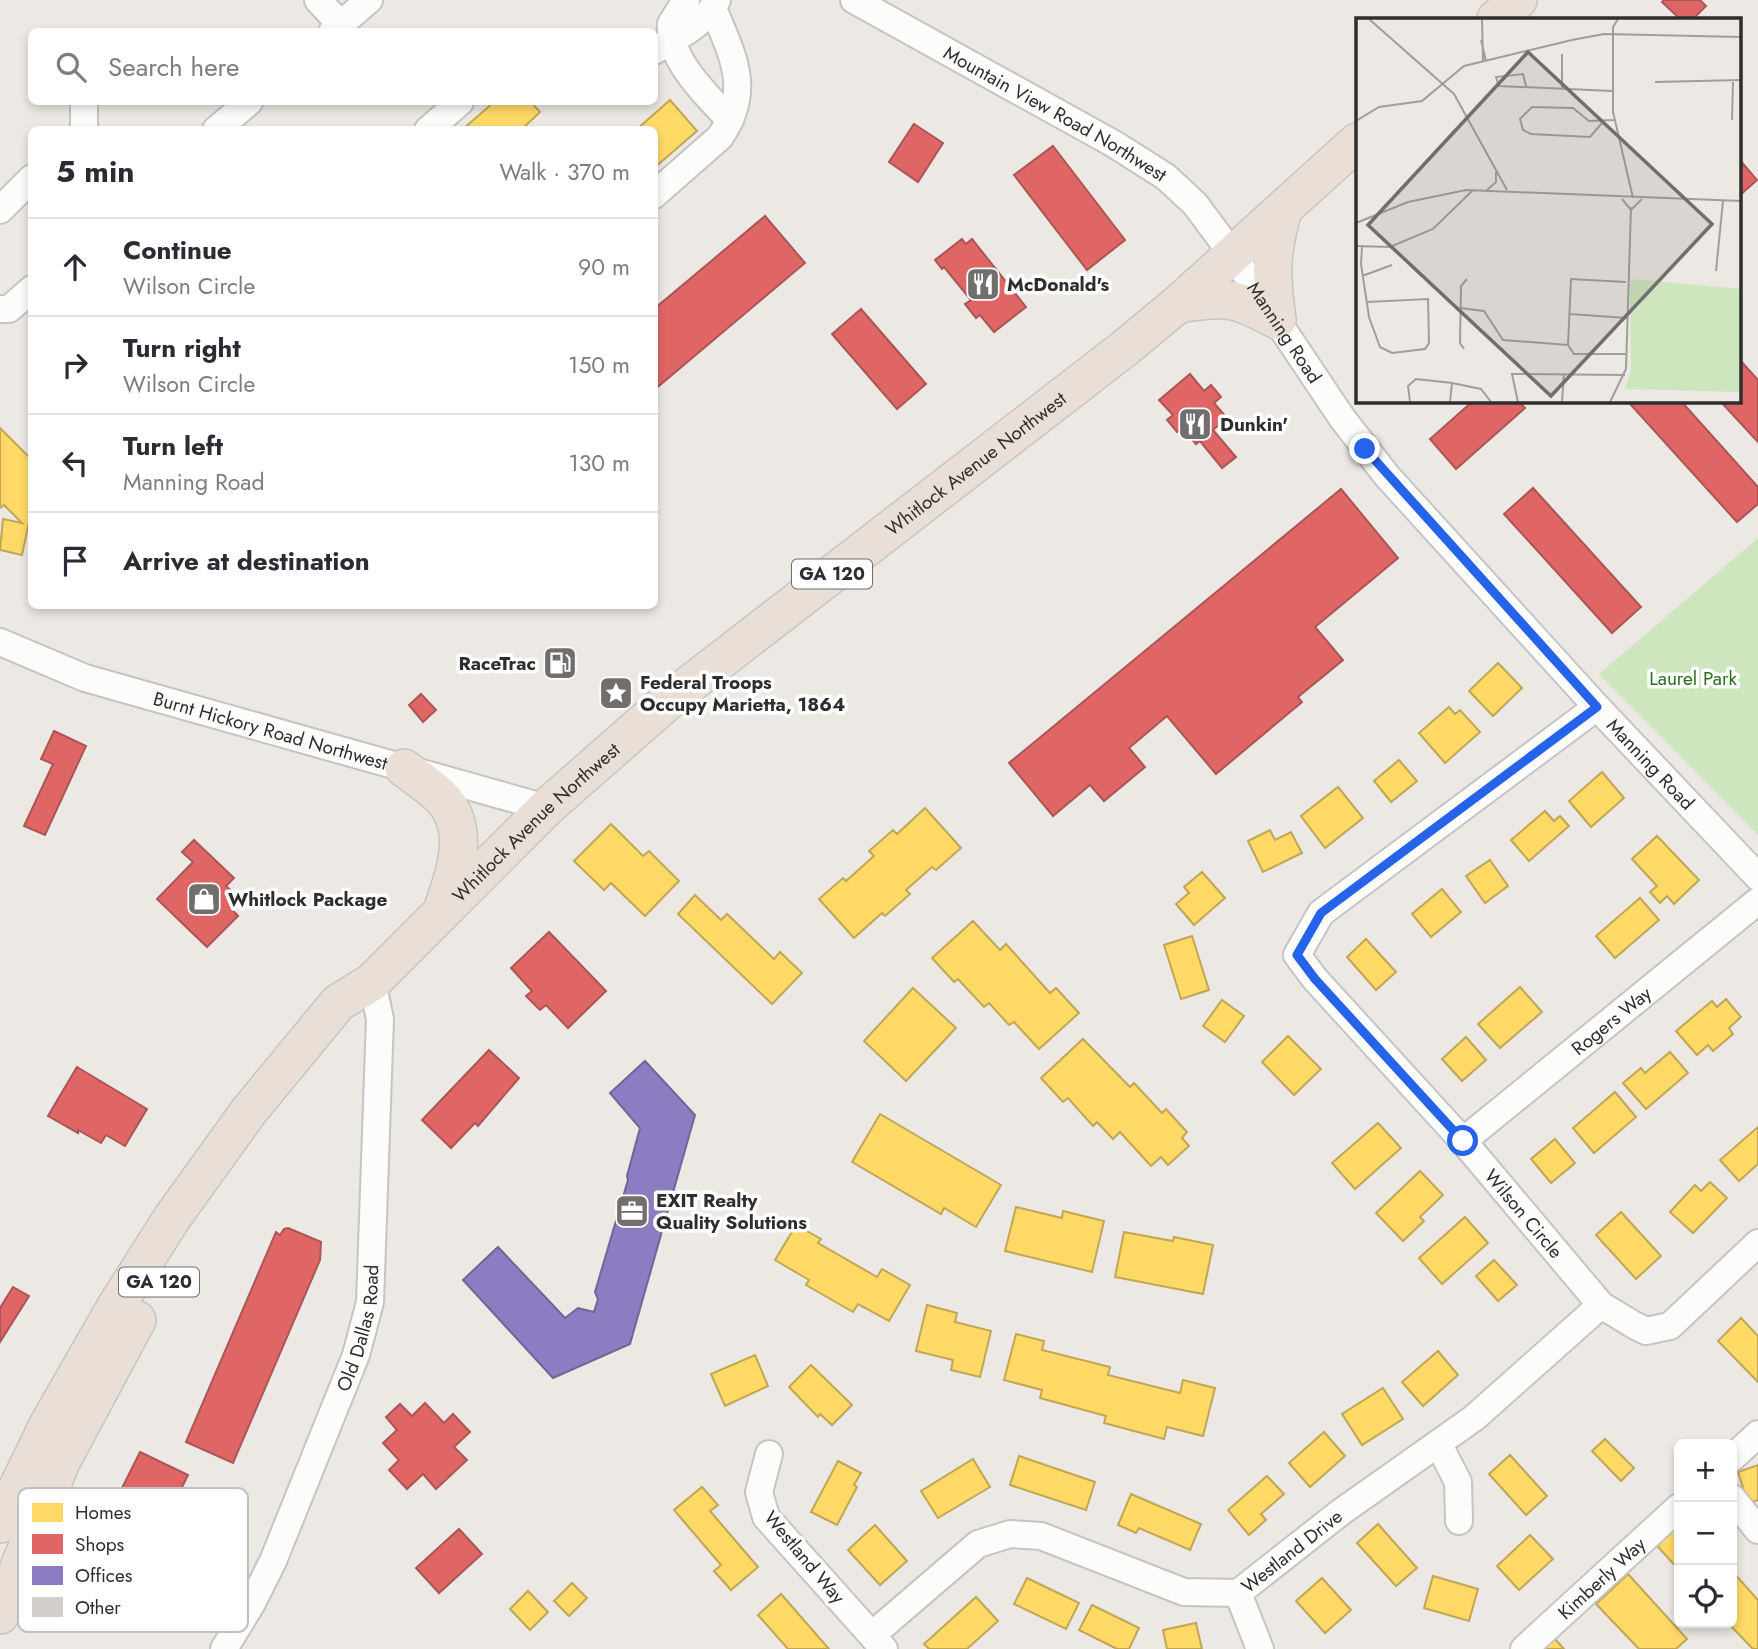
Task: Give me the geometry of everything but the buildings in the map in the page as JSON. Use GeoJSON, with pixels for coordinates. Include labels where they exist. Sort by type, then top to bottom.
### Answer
{"type":"FeatureCollection","features":[{"type":"Feature","properties":{"kind":"highway"},"geometry":{"type":"LineString","coordinates":[[1497,18],[1518,0]]}},
{"type":"Feature","properties":{"kind":"highway","name":"Whitlock Avenue Northwest"},"geometry":{"type":"LineString","coordinates":[[0,1524],[48,1425],[115,1308],[172,1218],[249,1111],[338,1003],[373,982],[546,808],[702,673],[1125,348],[1178,304],[1356,143]]}},
{"type":"Feature","properties":{"kind":"highway"},"geometry":{"type":"LineString","coordinates":[[1277,320],[1272,249],[1283,210]]}},
{"type":"Feature","properties":{"kind":"highway"},"geometry":{"type":"LineString","coordinates":[[1178,304],[1224,299],[1245,303],[1277,320]]}},
{"type":"Feature","properties":{"kind":"highway"},"geometry":{"type":"LineString","coordinates":[[404,768],[441,797],[455,820],[460,849],[454,878],[442,912]]}},
{"type":"Feature","properties":{"kind":"highway","name":"Whitlock Avenue Northwest"},"geometry":{"type":"LineString","coordinates":[[51,1488],[61,1462],[146,1304],[232,1171],[304,1077],[355,1019],[373,982]]}},
{"type":"Feature","properties":{"kind":"highway","name":"Whitlock Avenue Northwest"},"geometry":{"type":"LineString","coordinates":[[0,1615],[18,1570]]}},
{"type":"Feature","properties":{"kind":"street"},"geometry":{"type":"LineString","coordinates":[[318,0],[336,28],[369,0]]}},
{"type":"Feature","properties":{"kind":"street"},"geometry":{"type":"LineString","coordinates":[[664,46],[671,24],[686,0]]}},
{"type":"Feature","properties":{"kind":"street","name":"Mountain View Road Northwest"},"geometry":{"type":"LineString","coordinates":[[854,0],[1148,164],[1195,204],[1233,255]]}},
{"type":"Feature","properties":{"kind":"street"},"geometry":{"type":"LineString","coordinates":[[658,192],[720,137],[737,100],[738,75],[715,4],[682,37],[664,46]]}},
{"type":"Feature","properties":{"kind":"street"},"geometry":{"type":"LineString","coordinates":[[664,46],[730,120]]}},
{"type":"Feature","properties":{"kind":"street"},"geometry":{"type":"LineString","coordinates":[[84,105],[84,126]]}},
{"type":"Feature","properties":{"kind":"street"},"geometry":{"type":"LineString","coordinates":[[221,126],[245,105]]}},
{"type":"Feature","properties":{"kind":"street"},"geometry":{"type":"LineString","coordinates":[[433,126],[457,105]]}},
{"type":"Feature","properties":{"kind":"street"},"geometry":{"type":"LineString","coordinates":[[0,210],[28,182]]}},
{"type":"Feature","properties":{"kind":"street","name":"Manning Road"},"geometry":{"type":"LineString","coordinates":[[1233,255],[1365,449],[1597,707],[1758,877]]}},
{"type":"Feature","properties":{"kind":"street"},"geometry":{"type":"LineString","coordinates":[[0,309],[9,309],[28,292]]}},
{"type":"Feature","properties":{"kind":"street","name":"Burnt Hickory Road Northwest"},"geometry":{"type":"LineString","coordinates":[[0,642],[85,678],[546,808]]}},
{"type":"Feature","properties":{"kind":"street","name":"Wilson Circle"},"geometry":{"type":"LineString","coordinates":[[1597,707],[1321,913],[1297,955],[1315,979],[1463,1141],[1601,1305],[1646,1331],[1670,1326],[1758,1243]]}},
{"type":"Feature","properties":{"kind":"street","name":"Rogers Way"},"geometry":{"type":"LineString","coordinates":[[1463,1141],[1758,901]]}},
{"type":"Feature","properties":{"kind":"street","name":"Old Dallas Road"},"geometry":{"type":"LineString","coordinates":[[248,1610],[273,1561],[356,1355],[370,1302],[380,1019],[373,982]]}},
{"type":"Feature","properties":{"kind":"street","name":"Westland Drive"},"geometry":{"type":"LineString","coordinates":[[878,1642],[978,1544],[1010,1534],[1041,1536],[1184,1592],[1238,1593],[1341,1512],[1474,1418],[1601,1305]]}},
{"type":"Feature","properties":{"kind":"street"},"geometry":{"type":"LineString","coordinates":[[1737,1453],[1758,1434]]}},
{"type":"Feature","properties":{"kind":"street"},"geometry":{"type":"LineString","coordinates":[[1439,1445],[1458,1482],[1459,1521]]}},
{"type":"Feature","properties":{"kind":"street","name":"Westland Way"},"geometry":{"type":"LineString","coordinates":[[769,1454],[759,1492],[766,1517],[878,1642]]}},
{"type":"Feature","properties":{"kind":"street"},"geometry":{"type":"LineString","coordinates":[[1735,1502],[1758,1530]]}},
{"type":"Feature","properties":{"kind":"street","name":"Kimberly Way"},"geometry":{"type":"LineString","coordinates":[[1524,1649],[1674,1512]]}},
{"type":"Feature","properties":{"kind":"street"},"geometry":{"type":"LineString","coordinates":[[1238,1593],[1260,1649]]}},
{"type":"Feature","properties":{"kind":"street","name":"Old Dallas Road"},"geometry":{"type":"LineString","coordinates":[[224,1649],[234,1632]]}},
{"type":"Feature","properties":{"kind":"green space","name":"Laurel Park"},"geometry":{"type":"Polygon","coordinates":[[[1758,538],[1758,835],[1599,674],[1758,538]]]}},
{"type":"Feature","properties":{"kind":"place","name":"McDonald's"},"geometry":{"type":"Point","coordinates":[983,284]}},
{"type":"Feature","properties":{"kind":"place","name":"Dunkin'"},"geometry":{"type":"Point","coordinates":[1195,424]}},
{"type":"Feature","properties":{"kind":"place","name":"RaceTrac"},"geometry":{"type":"Point","coordinates":[560,663]}},
{"type":"Feature","properties":{"kind":"place","name":"Federal Troops Occupy Marietta, 1864"},"geometry":{"type":"Point","coordinates":[616,693]}},
{"type":"Feature","properties":{"kind":"place","name":"Whitlock Package"},"geometry":{"type":"Point","coordinates":[204,899]}},
{"type":"Feature","properties":{"kind":"place","name":"EXIT Realty Quality Solutions"},"geometry":{"type":"Point","coordinates":[632,1211]}},
{"type":"Feature","properties":{"kind":"route"},"geometry":{"type":"LineString","coordinates":[[1365,449],[1597,707],[1321,913],[1297,955],[1315,979],[1463,1141]]}}]}
